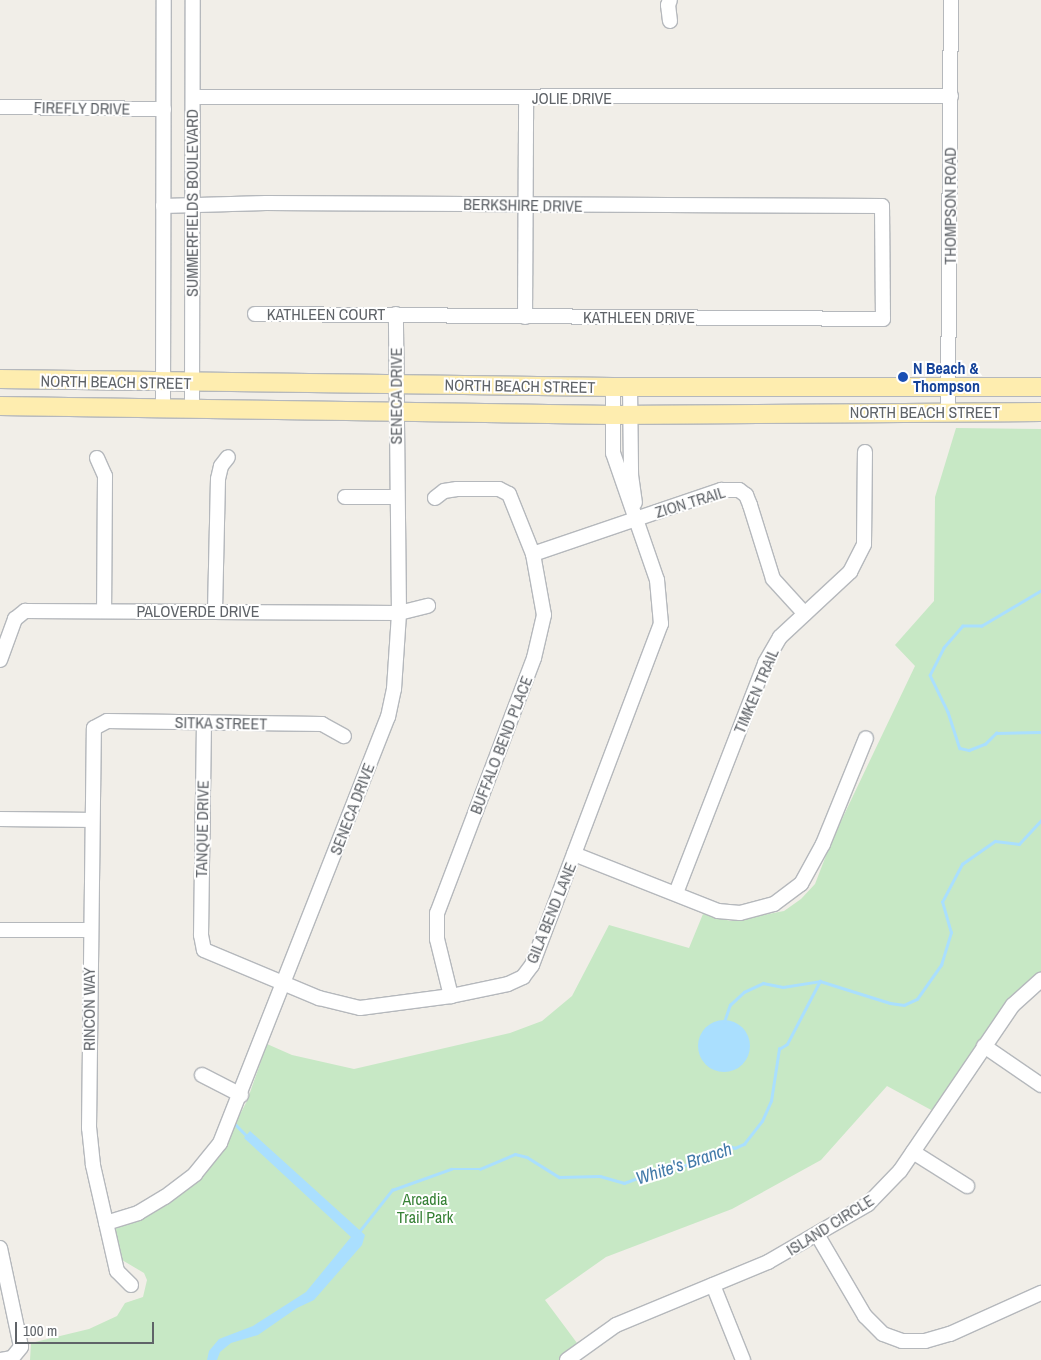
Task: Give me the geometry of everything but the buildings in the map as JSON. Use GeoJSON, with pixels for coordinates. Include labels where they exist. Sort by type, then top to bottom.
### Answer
{"type":"FeatureCollection","features":[{"type":"Feature","properties":{"kind":"main road","name":"NORTH BEACH STREET"},"geometry":{"type":"LineString","coordinates":[[0,379],[192,383],[621,387],[1041,387]]}},
{"type":"Feature","properties":{"kind":"main road","name":"NORTH BEACH STREET"},"geometry":{"type":"LineString","coordinates":[[0,406],[621,414],[1041,412]]}},
{"type":"Feature","properties":{"kind":"street","name":"SUMMERFIELDS BOULEVARD"},"geometry":{"type":"LineString","coordinates":[[163,407],[164,0]]}},
{"type":"Feature","properties":{"kind":"street","name":"SUMMERFIELDS BOULEVARD"},"geometry":{"type":"LineString","coordinates":[[192,407],[193,0]]}},
{"type":"Feature","properties":{"kind":"street"},"geometry":{"type":"LineString","coordinates":[[670,0],[668,5],[670,21]]}},
{"type":"Feature","properties":{"kind":"street","name":"THOMPSON ROAD"},"geometry":{"type":"LineString","coordinates":[[948,412],[951,0]]}},
{"type":"Feature","properties":{"kind":"street","name":"JOLIE DRIVE"},"geometry":{"type":"LineString","coordinates":[[192,97],[951,96]]}},
{"type":"Feature","properties":{"kind":"street"},"geometry":{"type":"LineString","coordinates":[[525,317],[526,98]]}},
{"type":"Feature","properties":{"kind":"street","name":"FIREFLY DRIVE"},"geometry":{"type":"LineString","coordinates":[[0,107],[164,109]]}},
{"type":"Feature","properties":{"kind":"street","name":"BERKSHIRE DRIVE"},"geometry":{"type":"LineString","coordinates":[[163,206],[882,206],[883,319]]}},
{"type":"Feature","properties":{"kind":"street","name":"KATHLEEN COURT"},"geometry":{"type":"LineString","coordinates":[[255,314],[396,314]]}},
{"type":"Feature","properties":{"kind":"street","name":"KATHLEEN DRIVE"},"geometry":{"type":"LineString","coordinates":[[396,314],[525,317],[883,319]]}},
{"type":"Feature","properties":{"kind":"street","name":"SENECA DRIVE"},"geometry":{"type":"LineString","coordinates":[[106,1223],[138,1212],[195,1174],[220,1143],[241,1096],[388,716],[394,690],[399,613],[396,314]]}},
{"type":"Feature","properties":{"kind":"street","name":"GILA BEND LANE"},"geometry":{"type":"LineString","coordinates":[[200,935],[202,946],[209,954],[342,1006],[360,1008],[451,996],[508,984],[523,976],[532,965],[661,624],[657,580],[637,518],[623,487],[613,453],[621,414],[621,387]]}},
{"type":"Feature","properties":{"kind":"street","name":"TIMKEN TRAIL"},"geometry":{"type":"LineString","coordinates":[[676,892],[765,663],[780,638],[850,572],[864,544],[865,452]]}},
{"type":"Feature","properties":{"kind":"street"},"geometry":{"type":"LineString","coordinates":[[215,611],[218,479],[221,466],[228,457]]}},
{"type":"Feature","properties":{"kind":"street"},"geometry":{"type":"LineString","coordinates":[[97,458],[105,476],[104,611]]}},
{"type":"Feature","properties":{"kind":"street","name":"BUFFALO BEND PLACE"},"geometry":{"type":"LineString","coordinates":[[435,498],[444,492],[457,489],[499,489],[509,494],[533,554],[544,606],[540,640],[437,913],[437,939],[451,996]]}},
{"type":"Feature","properties":{"kind":"street","name":"ZION TRAIL"},"geometry":{"type":"LineString","coordinates":[[533,554],[721,490],[738,490],[746,495],[750,505],[773,579],[805,614]]}},
{"type":"Feature","properties":{"kind":"street"},"geometry":{"type":"LineString","coordinates":[[345,497],[397,497]]}},
{"type":"Feature","properties":{"kind":"street","name":"PALOVERDE DRIVE"},"geometry":{"type":"LineString","coordinates":[[0,660],[15,619],[21,612],[215,611],[399,613],[428,606]]}},
{"type":"Feature","properties":{"kind":"street","name":"SITKA STREET"},"geometry":{"type":"LineString","coordinates":[[96,725],[107,721],[322,724],[344,736]]}},
{"type":"Feature","properties":{"kind":"street","name":"TANQUE DRIVE"},"geometry":{"type":"LineString","coordinates":[[200,935],[204,722]]}},
{"type":"Feature","properties":{"kind":"street","name":"RINCON WAY"},"geometry":{"type":"LineString","coordinates":[[96,725],[92,737],[89,1128],[116,1270],[131,1285]]}},
{"type":"Feature","properties":{"kind":"street"},"geometry":{"type":"LineString","coordinates":[[574,854],[676,892],[718,911],[740,913],[774,904],[801,884],[824,844],[866,738]]}},
{"type":"Feature","properties":{"kind":"street"},"geometry":{"type":"LineString","coordinates":[[0,819],[91,820]]}},
{"type":"Feature","properties":{"kind":"street"},"geometry":{"type":"LineString","coordinates":[[0,930],[90,930]]}},
{"type":"Feature","properties":{"kind":"street","name":"ISLAND CIRCLE"},"geometry":{"type":"LineString","coordinates":[[567,1360],[616,1325],[713,1285],[818,1236],[880,1194],[913,1152],[1013,1005],[1041,980]]}},
{"type":"Feature","properties":{"kind":"street"},"geometry":{"type":"LineString","coordinates":[[984,1046],[1041,1085]]}},
{"type":"Feature","properties":{"kind":"street"},"geometry":{"type":"LineString","coordinates":[[202,1075],[241,1096]]}},
{"type":"Feature","properties":{"kind":"street"},"geometry":{"type":"LineString","coordinates":[[913,1152],[967,1186]]}},
{"type":"Feature","properties":{"kind":"street"},"geometry":{"type":"LineString","coordinates":[[818,1236],[864,1316],[883,1334],[902,1341],[926,1341],[950,1334],[1041,1293]]}},
{"type":"Feature","properties":{"kind":"street"},"geometry":{"type":"LineString","coordinates":[[0,1248],[21,1347],[19,1353],[1,1360]]}},
{"type":"Feature","properties":{"kind":"street"},"geometry":{"type":"LineString","coordinates":[[713,1285],[743,1360]]}},
{"type":"Feature","properties":{"kind":"green space","name":"Arcadia Trail Park"},"geometry":{"type":"Polygon","coordinates":[[[956,428],[1041,429],[1041,972],[1012,995],[933,1111],[887,1086],[821,1160],[732,1209],[606,1257],[545,1300],[577,1343],[560,1360],[30,1360],[31,1343],[89,1329],[117,1316],[125,1303],[143,1297],[147,1280],[144,1273],[122,1260],[115,1232],[117,1226],[163,1204],[230,1133],[247,1101],[267,1044],[292,1055],[354,1069],[510,1033],[542,1021],[572,996],[609,925],[689,948],[703,914],[731,921],[784,911],[801,899],[815,884],[832,840],[915,666],[895,645],[934,601],[935,497],[956,428]]]}},
{"type":"Feature","properties":{"kind":"water"},"geometry":{"type":"Polygon","coordinates":[[[724,1020],[734,1022],[742,1028],[748,1036],[750,1046],[748,1056],[742,1064],[734,1070],[724,1072],[714,1070],[706,1064],[700,1056],[698,1046],[700,1036],[706,1028],[714,1022],[724,1020]]]}},
{"type":"Feature","properties":{"kind":"water"},"geometry":{"type":"Polygon","coordinates":[[[250,1131],[365,1235],[362,1245],[314,1300],[297,1308],[258,1335],[231,1343],[220,1352],[217,1360],[207,1360],[209,1351],[219,1339],[253,1326],[306,1292],[351,1237],[244,1138],[250,1131]]]}},
{"type":"Feature","properties":{"kind":"waterway","name":"White's Branch"},"geometry":{"type":"LineString","coordinates":[[1041,591],[982,626],[963,626],[944,648],[930,675],[948,712],[960,748],[969,750],[985,744],[996,733],[1041,732]]}},
{"type":"Feature","properties":{"kind":"waterway","name":"White's Branch"},"geometry":{"type":"LineString","coordinates":[[724,1022],[730,1005],[744,992],[763,983],[783,987],[820,981],[890,1003],[904,1005],[917,999],[941,965],[951,933],[942,902],[962,864],[995,841],[1019,844],[1041,820]]}},
{"type":"Feature","properties":{"kind":"waterway","name":"White's Branch"},"geometry":{"type":"LineString","coordinates":[[358,1233],[392,1190],[451,1169],[480,1169],[515,1154],[527,1157],[559,1177],[600,1176],[624,1183],[654,1172],[699,1162],[729,1146],[735,1148],[744,1144],[762,1121],[771,1101],[779,1049],[787,1044],[820,981]]}},
{"type":"Feature","properties":{"kind":"waterway"},"geometry":{"type":"LineString","coordinates":[[235,1124],[248,1137]]}},
{"type":"Feature","properties":{"kind":"place","name":"N Beach & Thompson"},"geometry":{"type":"Point","coordinates":[903,377]}}]}
